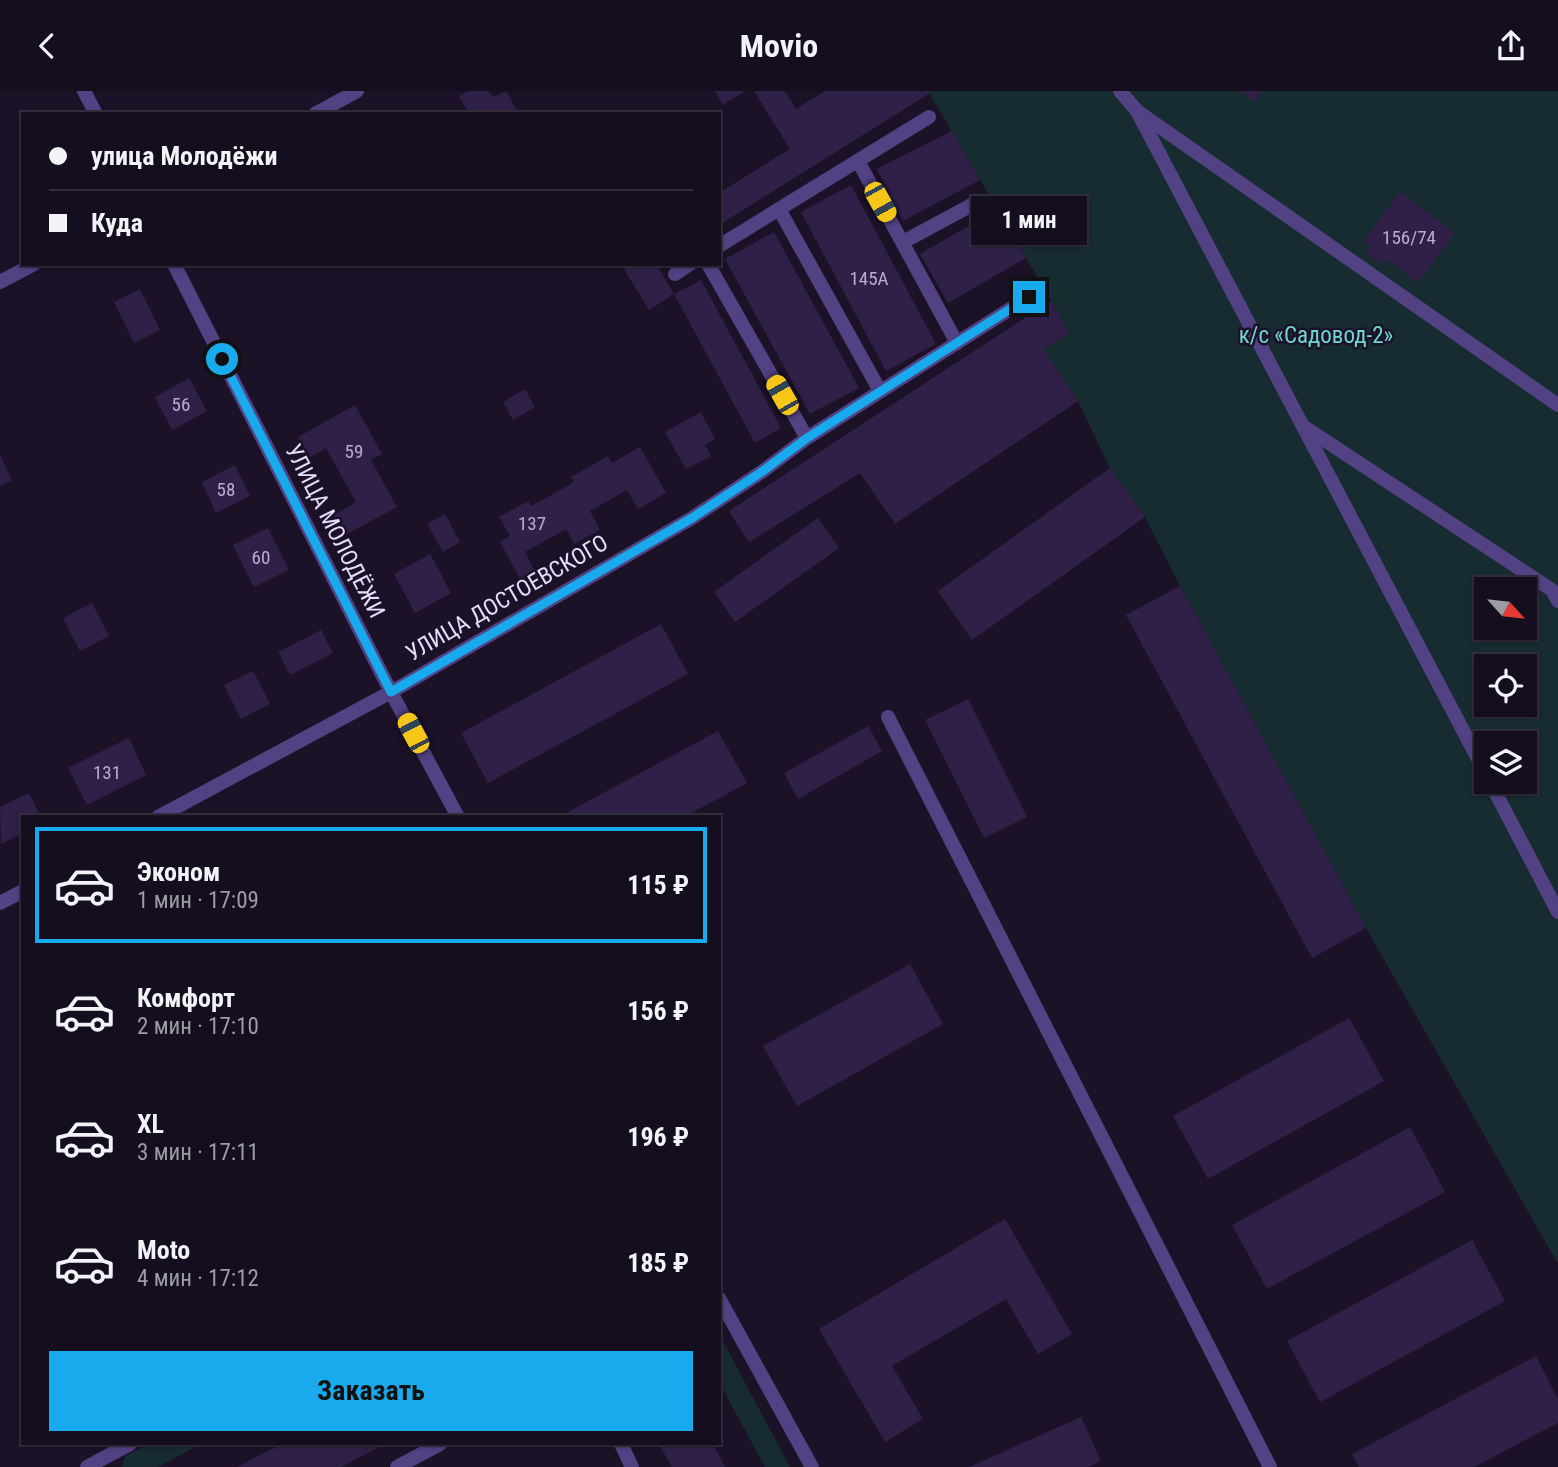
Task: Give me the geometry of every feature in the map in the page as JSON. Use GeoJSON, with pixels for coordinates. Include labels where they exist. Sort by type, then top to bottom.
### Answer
{"type":"FeatureCollection","features":[{"type":"Feature","properties":{"kind":"street"},"geometry":{"type":"LineString","coordinates":[[84,91],[95,112]]}},
{"type":"Feature","properties":{"kind":"street"},"geometry":{"type":"LineString","coordinates":[[319,112],[357,91]]}},
{"type":"Feature","properties":{"kind":"street"},"geometry":{"type":"LineString","coordinates":[[1120,91],[1137,111],[1474,751]]}},
{"type":"Feature","properties":{"kind":"street"},"geometry":{"type":"LineString","coordinates":[[1137,111],[1558,405]]}},
{"type":"Feature","properties":{"kind":"street"},"geometry":{"type":"LineString","coordinates":[[721,246],[929,117]]}},
{"type":"Feature","properties":{"kind":"street"},"geometry":{"type":"LineString","coordinates":[[858,161],[957,343]]}},
{"type":"Feature","properties":{"kind":"street"},"geometry":{"type":"LineString","coordinates":[[902,242],[979,201]]}},
{"type":"Feature","properties":{"kind":"street"},"geometry":{"type":"LineString","coordinates":[[779,209],[880,391]]}},
{"type":"Feature","properties":{"kind":"street"},"geometry":{"type":"LineString","coordinates":[[0,282],[30,266]]}},
{"type":"Feature","properties":{"kind":"street","name":"УЛИЦА МОЛОДЁЖИ"},"geometry":{"type":"LineString","coordinates":[[175,266],[391,692],[457,815]]}},
{"type":"Feature","properties":{"kind":"street"},"geometry":{"type":"LineString","coordinates":[[675,274],[687,266]]}},
{"type":"Feature","properties":{"kind":"street"},"geometry":{"type":"LineString","coordinates":[[709,266],[807,438]]}},
{"type":"Feature","properties":{"kind":"street","name":"УЛИЦА ДОСТОЕВСКОГО"},"geometry":{"type":"LineString","coordinates":[[162,815],[391,692],[692,518],[807,438],[1029,297]]}},
{"type":"Feature","properties":{"kind":"street"},"geometry":{"type":"LineString","coordinates":[[1303,426],[1552,590],[1558,601]]}},
{"type":"Feature","properties":{"kind":"street"},"geometry":{"type":"LineString","coordinates":[[888,717],[1270,1467]]}},
{"type":"Feature","properties":{"kind":"street"},"geometry":{"type":"LineString","coordinates":[[1496,794],[1558,912]]}},
{"type":"Feature","properties":{"kind":"street"},"geometry":{"type":"LineString","coordinates":[[0,903],[21,892]]}},
{"type":"Feature","properties":{"kind":"street"},"geometry":{"type":"LineString","coordinates":[[721,1302],[812,1467]]}},
{"type":"Feature","properties":{"kind":"street"},"geometry":{"type":"LineString","coordinates":[[87,1467],[128,1445]]}},
{"type":"Feature","properties":{"kind":"street"},"geometry":{"type":"LineString","coordinates":[[397,1467],[438,1445]]}},
{"type":"Feature","properties":{"kind":"street"},"geometry":{"type":"LineString","coordinates":[[621,1445],[632,1467]]}},
{"type":"Feature","properties":{"kind":"green space","name":"к/с «Садовод-2»"},"geometry":{"type":"Polygon","coordinates":[[[928,91],[1558,91],[1558,1264],[1366,928],[1145,517],[1110,468],[1078,401],[1043,349],[1070,333],[928,91]]]}},
{"type":"Feature","properties":{"kind":"green space"},"geometry":{"type":"Polygon","coordinates":[[[721,1338],[790,1467],[765,1467],[721,1386],[721,1338]]]}},
{"type":"Feature","properties":{"kind":"green space"},"geometry":{"type":"Polygon","coordinates":[[[147,1445],[199,1445],[158,1467],[122,1467],[125,1456],[147,1445]]]}},
{"type":"Feature","properties":{"kind":"building"},"geometry":{"type":"Polygon","coordinates":[[[469,91],[489,91],[493,97],[506,91],[518,112],[468,112],[459,96],[469,91]]]}},
{"type":"Feature","properties":{"kind":"building"},"geometry":{"type":"Polygon","coordinates":[[[715,91],[745,91],[723,105],[715,91]]]}},
{"type":"Feature","properties":{"kind":"building"},"geometry":{"type":"Polygon","coordinates":[[[754,91],[785,91],[796,109],[825,91],[930,93],[721,224],[721,192],[790,149],[754,91]]]}},
{"type":"Feature","properties":{"kind":"building"},"geometry":{"type":"Polygon","coordinates":[[[1240,91],[1262,91],[1255,102],[1240,91]]]}},
{"type":"Feature","properties":{"kind":"building"},"geometry":{"type":"Polygon","coordinates":[[[952,131],[980,180],[903,221],[877,169],[952,131]]]}},
{"type":"Feature","properties":{"kind":"building"},"geometry":{"type":"Polygon","coordinates":[[[851,185],[936,344],[886,371],[801,212],[851,185]]]}},
{"type":"Feature","properties":{"kind":"building"},"geometry":{"type":"Polygon","coordinates":[[[1400,192],[1455,233],[1418,283],[1386,259],[1381,265],[1365,253],[1370,246],[1363,241],[1400,192]]]}},
{"type":"Feature","properties":{"kind":"building"},"geometry":{"type":"Polygon","coordinates":[[[998,209],[1026,258],[948,303],[920,254],[998,209]]]}},
{"type":"Feature","properties":{"kind":"building"},"geometry":{"type":"Polygon","coordinates":[[[774,232],[859,388],[810,414],[725,259],[774,232]]]}},
{"type":"Feature","properties":{"kind":"building"},"geometry":{"type":"Polygon","coordinates":[[[622,266],[657,266],[674,294],[649,310],[622,266]]]}},
{"type":"Feature","properties":{"kind":"building"},"geometry":{"type":"Polygon","coordinates":[[[701,280],[781,428],[755,443],[674,294],[701,280]]]}},
{"type":"Feature","properties":{"kind":"building"},"geometry":{"type":"Polygon","coordinates":[[[140,289],[160,330],[134,343],[114,302],[140,289]]]}},
{"type":"Feature","properties":{"kind":"building"},"geometry":{"type":"Polygon","coordinates":[[[1051,301],[1070,333],[1043,349],[1078,401],[895,524],[860,473],[749,542],[729,511],[1051,301]]]}},
{"type":"Feature","properties":{"kind":"building"},"geometry":{"type":"Polygon","coordinates":[[[189,378],[207,411],[172,430],[155,397],[189,378]]]}},
{"type":"Feature","properties":{"kind":"building"},"geometry":{"type":"Polygon","coordinates":[[[525,389],[535,407],[513,420],[503,402],[525,389]]]}},
{"type":"Feature","properties":{"kind":"building"},"geometry":{"type":"Polygon","coordinates":[[[355,405],[382,454],[371,460],[397,507],[345,535],[334,515],[356,502],[326,448],[310,457],[298,437],[355,405]]]}},
{"type":"Feature","properties":{"kind":"building"},"geometry":{"type":"Polygon","coordinates":[[[701,412],[715,439],[705,445],[711,456],[686,469],[665,432],[701,412]]]}},
{"type":"Feature","properties":{"kind":"building"},"geometry":{"type":"Polygon","coordinates":[[[640,447],[666,493],[638,509],[627,490],[590,511],[600,530],[574,544],[566,529],[525,552],[535,572],[521,580],[500,542],[510,536],[499,517],[528,501],[531,506],[548,497],[574,482],[571,477],[608,456],[612,463],[640,447]]]}},
{"type":"Feature","properties":{"kind":"building"},"geometry":{"type":"Polygon","coordinates":[[[0,455],[12,480],[0,486],[0,455]]]}},
{"type":"Feature","properties":{"kind":"building"},"geometry":{"type":"Polygon","coordinates":[[[235,465],[250,496],[216,513],[202,482],[235,465]]]}},
{"type":"Feature","properties":{"kind":"building"},"geometry":{"type":"Polygon","coordinates":[[[1110,468],[1145,517],[972,640],[938,591],[1110,468]]]}},
{"type":"Feature","properties":{"kind":"building"},"geometry":{"type":"Polygon","coordinates":[[[445,514],[460,542],[443,552],[427,524],[445,514]]]}},
{"type":"Feature","properties":{"kind":"building"},"geometry":{"type":"Polygon","coordinates":[[[818,518],[839,548],[735,622],[714,592],[818,518]]]}},
{"type":"Feature","properties":{"kind":"building"},"geometry":{"type":"Polygon","coordinates":[[[268,528],[289,570],[254,587],[233,545],[268,528]]]}},
{"type":"Feature","properties":{"kind":"building"},"geometry":{"type":"Polygon","coordinates":[[[430,554],[451,593],[415,613],[394,574],[430,554]]]}},
{"type":"Feature","properties":{"kind":"building"},"geometry":{"type":"Polygon","coordinates":[[[1180,586],[1366,928],[1312,958],[1126,615],[1180,586]]]}},
{"type":"Feature","properties":{"kind":"building"},"geometry":{"type":"Polygon","coordinates":[[[92,603],[109,636],[80,651],[63,618],[92,603]]]}},
{"type":"Feature","properties":{"kind":"building"},"geometry":{"type":"Polygon","coordinates":[[[661,624],[688,674],[488,783],[461,733],[661,624]]]}},
{"type":"Feature","properties":{"kind":"building"},"geometry":{"type":"Polygon","coordinates":[[[321,630],[333,653],[290,675],[278,652],[321,630]]]}},
{"type":"Feature","properties":{"kind":"building"},"geometry":{"type":"Polygon","coordinates":[[[253,671],[270,704],[241,719],[224,685],[253,671]]]}},
{"type":"Feature","properties":{"kind":"building"},"geometry":{"type":"Polygon","coordinates":[[[968,699],[1027,817],[984,838],[925,720],[968,699]]]}},
{"type":"Feature","properties":{"kind":"building"},"geometry":{"type":"Polygon","coordinates":[[[868,726],[882,751],[798,799],[784,773],[868,726]]]}},
{"type":"Feature","properties":{"kind":"building"},"geometry":{"type":"Polygon","coordinates":[[[718,731],[747,783],[688,815],[563,815],[718,731]]]}},
{"type":"Feature","properties":{"kind":"building"},"geometry":{"type":"Polygon","coordinates":[[[129,738],[146,775],[87,805],[68,768],[129,738]]]}},
{"type":"Feature","properties":{"kind":"building"},"geometry":{"type":"Polygon","coordinates":[[[29,793],[40,815],[21,815],[21,834],[1,844],[0,807],[29,793]]]}},
{"type":"Feature","properties":{"kind":"building"},"geometry":{"type":"Polygon","coordinates":[[[910,964],[943,1024],[797,1106],[763,1046],[910,964]]]}},
{"type":"Feature","properties":{"kind":"building"},"geometry":{"type":"Polygon","coordinates":[[[1349,1018],[1384,1081],[1208,1179],[1173,1116],[1349,1018]]]}},
{"type":"Feature","properties":{"kind":"building"},"geometry":{"type":"Polygon","coordinates":[[[1410,1127],[1445,1192],[1267,1289],[1232,1225],[1410,1127]]]}},
{"type":"Feature","properties":{"kind":"building"},"geometry":{"type":"Polygon","coordinates":[[[1005,1219],[1072,1334],[1038,1354],[1006,1299],[892,1366],[923,1419],[885,1442],[819,1329],[1005,1219]]]}},
{"type":"Feature","properties":{"kind":"building"},"geometry":{"type":"Polygon","coordinates":[[[1472,1240],[1505,1301],[1320,1402],[1287,1341],[1472,1240]]]}},
{"type":"Feature","properties":{"kind":"building"},"geometry":{"type":"Polygon","coordinates":[[[1536,1356],[1558,1399],[1558,1423],[1474,1467],[1359,1467],[1352,1454],[1536,1356]]]}},
{"type":"Feature","properties":{"kind":"building"},"geometry":{"type":"Polygon","coordinates":[[[1081,1417],[1101,1461],[1088,1467],[969,1467],[1081,1417]]]}},
{"type":"Feature","properties":{"kind":"building"},"geometry":{"type":"Polygon","coordinates":[[[279,1445],[383,1445],[341,1467],[237,1467],[279,1445]]]}},
{"type":"Feature","properties":{"kind":"building"},"geometry":{"type":"Polygon","coordinates":[[[660,1445],[714,1445],[725,1467],[672,1467],[660,1445]]]}},
{"type":"Feature","properties":{"kind":"route"},"geometry":{"type":"LineString","coordinates":[[222,359],[391,692],[692,518],[807,438],[1029,297]]}}]}
